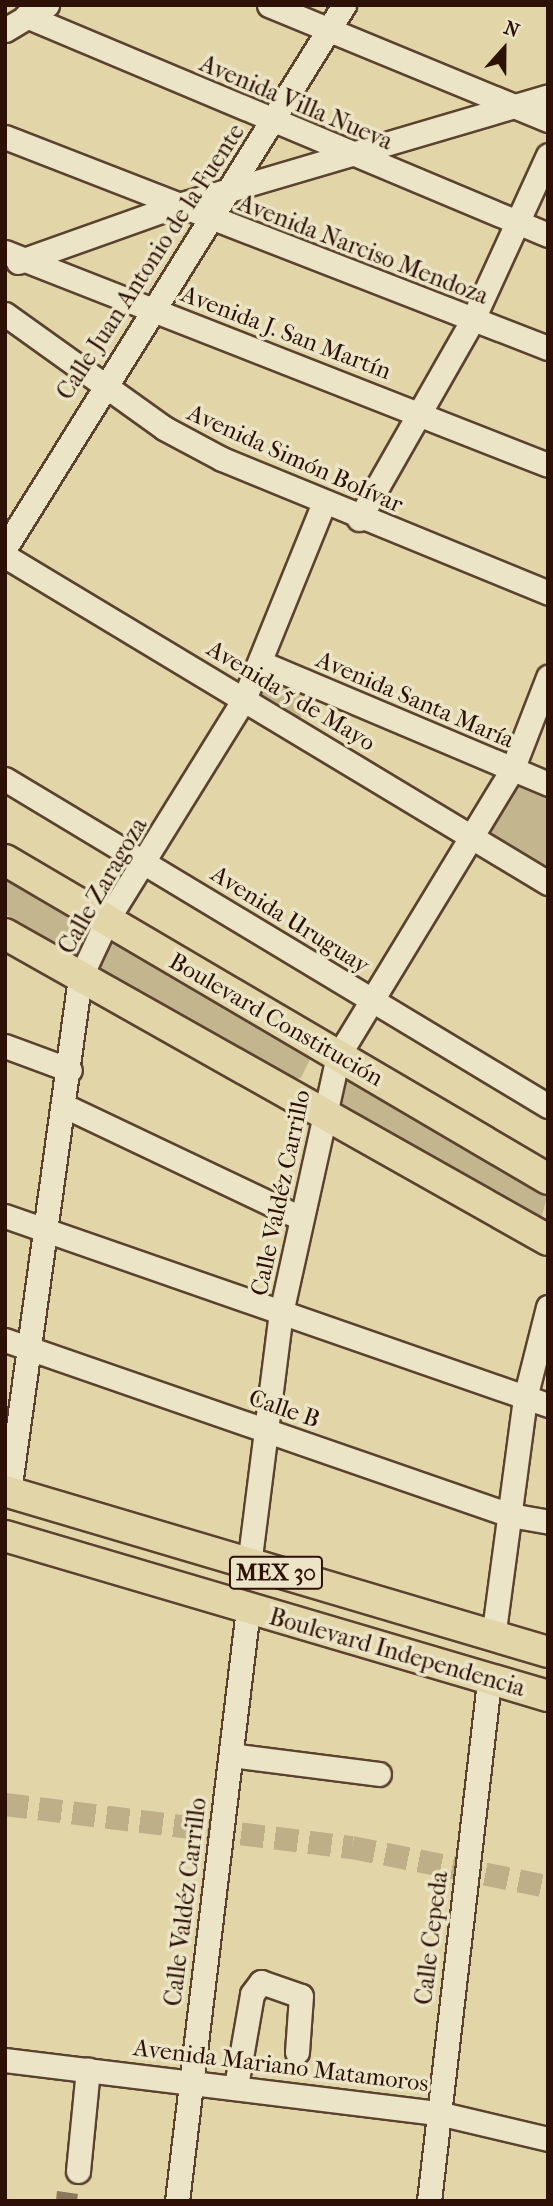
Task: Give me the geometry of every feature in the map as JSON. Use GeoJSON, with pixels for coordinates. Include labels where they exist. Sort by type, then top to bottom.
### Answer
{"type":"FeatureCollection","features":[{"type":"Feature","properties":{"kind":"main road","name":"Boulevard Constitución"},"geometry":{"type":"LineString","coordinates":[[5,860],[548,1179]]}},
{"type":"Feature","properties":{"kind":"main road"},"geometry":{"type":"LineString","coordinates":[[5,934],[323,1117],[548,1240]]}},
{"type":"Feature","properties":{"kind":"main road","name":"Boulevard Independencia"},"geometry":{"type":"LineString","coordinates":[[7,1498],[548,1652]]}},
{"type":"Feature","properties":{"kind":"main road","name":"Boulevard Independencia"},"geometry":{"type":"LineString","coordinates":[[5,1536],[489,1682],[548,1696]]}},
{"type":"Feature","properties":{"kind":"main road"},"geometry":{"type":"LineString","coordinates":[[248,1609],[260,1596],[275,1592],[352,1615],[374,1603]]}},
{"type":"Feature","properties":{"kind":"street"},"geometry":{"type":"LineString","coordinates":[[5,30],[47,5]]}},
{"type":"Feature","properties":{"kind":"street"},"geometry":{"type":"LineString","coordinates":[[269,5],[548,120]]}},
{"type":"Feature","properties":{"kind":"street","name":"Calle Juan Antonio de la Fuente"},"geometry":{"type":"LineString","coordinates":[[5,548],[104,383],[230,192],[344,5]]}},
{"type":"Feature","properties":{"kind":"street","name":"Avenida Villa Nueva"},"geometry":{"type":"LineString","coordinates":[[26,16],[271,122],[548,234]]}},
{"type":"Feature","properties":{"kind":"street"},"geometry":{"type":"LineString","coordinates":[[11,259],[175,206],[230,192],[548,96]]}},
{"type":"Feature","properties":{"kind":"street","name":"Avenida Narciso Mendoza"},"geometry":{"type":"LineString","coordinates":[[5,137],[211,221],[548,348]]}},
{"type":"Feature","properties":{"kind":"street"},"geometry":{"type":"LineString","coordinates":[[359,519],[473,319],[520,223],[548,155]]}},
{"type":"Feature","properties":{"kind":"street","name":"Avenida J. San Martín"},"geometry":{"type":"LineString","coordinates":[[11,259],[151,309],[548,465]]}},
{"type":"Feature","properties":{"kind":"street","name":"Avenida Simón Bolívar"},"geometry":{"type":"LineString","coordinates":[[5,314],[164,428],[323,505],[548,593]]}},
{"type":"Feature","properties":{"kind":"street","name":"Calle Zaragoza"},"geometry":{"type":"LineString","coordinates":[[7,1498],[43,1230],[66,1107],[80,978],[107,920],[245,697],[262,663],[323,505]]}},
{"type":"Feature","properties":{"kind":"street","name":"Avenida 5 de Mayo"},"geometry":{"type":"LineString","coordinates":[[5,556],[245,697],[548,883]]}},
{"type":"Feature","properties":{"kind":"street","name":"Avenida Santa María"},"geometry":{"type":"LineString","coordinates":[[262,663],[548,784]]}},
{"type":"Feature","properties":{"kind":"street","name":"Calle Valdéz Carrillo"},"geometry":{"type":"LineString","coordinates":[[249,1565],[281,1313],[338,1056],[369,999],[512,770],[548,677]]}},
{"type":"Feature","properties":{"kind":"street","name":"Avenida Uruguay"},"geometry":{"type":"LineString","coordinates":[[5,779],[548,1106]]}},
{"type":"Feature","properties":{"kind":"street"},"geometry":{"type":"LineString","coordinates":[[5,1046],[70,1070]]}},
{"type":"Feature","properties":{"kind":"street"},"geometry":{"type":"LineString","coordinates":[[66,1107],[301,1218]]}},
{"type":"Feature","properties":{"kind":"street"},"geometry":{"type":"LineString","coordinates":[[5,1216],[548,1405]]}},
{"type":"Feature","properties":{"kind":"street"},"geometry":{"type":"LineString","coordinates":[[493,1638],[525,1398],[548,1307]]}},
{"type":"Feature","properties":{"kind":"street","name":"Calle B"},"geometry":{"type":"LineString","coordinates":[[5,1340],[510,1515],[548,1522]]}},
{"type":"Feature","properties":{"kind":"street","name":"Calle Valdéz Carrillo"},"geometry":{"type":"LineString","coordinates":[[177,2201],[248,1609]]}},
{"type":"Feature","properties":{"kind":"street","name":"Calle Cepeda"},"geometry":{"type":"LineString","coordinates":[[429,2201],[489,1682]]}},
{"type":"Feature","properties":{"kind":"street"},"geometry":{"type":"LineString","coordinates":[[231,1755],[379,1774]]}},
{"type":"Feature","properties":{"kind":"street"},"geometry":{"type":"LineString","coordinates":[[236,2086],[252,1994],[261,1982],[301,1996],[297,2052]]}},
{"type":"Feature","properties":{"kind":"street","name":"Avenida Mariano Matamoros"},"geometry":{"type":"LineString","coordinates":[[5,2060],[191,2080],[438,2113],[548,2139]]}},
{"type":"Feature","properties":{"kind":"street"},"geometry":{"type":"LineString","coordinates":[[78,2171],[88,2069]]}},
{"type":"Feature","properties":{"kind":"shaded area"},"geometry":{"type":"Polygon","coordinates":[[[263,672],[314,693],[299,720],[252,689],[263,672]]]}},
{"type":"Feature","properties":{"kind":"shaded area"},"geometry":{"type":"Polygon","coordinates":[[[512,770],[548,784],[548,882],[473,837],[512,770]]]}},
{"type":"Feature","properties":{"kind":"shaded area"},"geometry":{"type":"Polygon","coordinates":[[[5,867],[78,915],[63,940],[53,942],[5,914],[5,867]]]}},
{"type":"Feature","properties":{"kind":"shaded area"},"geometry":{"type":"Polygon","coordinates":[[[110,936],[313,1053],[301,1078],[291,1079],[102,970],[96,961],[110,936]]]}},
{"type":"Feature","properties":{"kind":"shaded area"},"geometry":{"type":"Polygon","coordinates":[[[345,1071],[548,1192],[542,1216],[534,1218],[340,1106],[345,1071]]]}},
{"type":"Feature","properties":{"kind":"building"},"geometry":{"type":"Polygon","coordinates":[[[57,2191],[78,2194],[77,2200],[56,2201],[57,2191]]]}},
{"type":"Feature","properties":{"kind":"tunnel"},"geometry":{"type":"LineString","coordinates":[[5,1804],[352,1847],[548,1886]]}}]}
